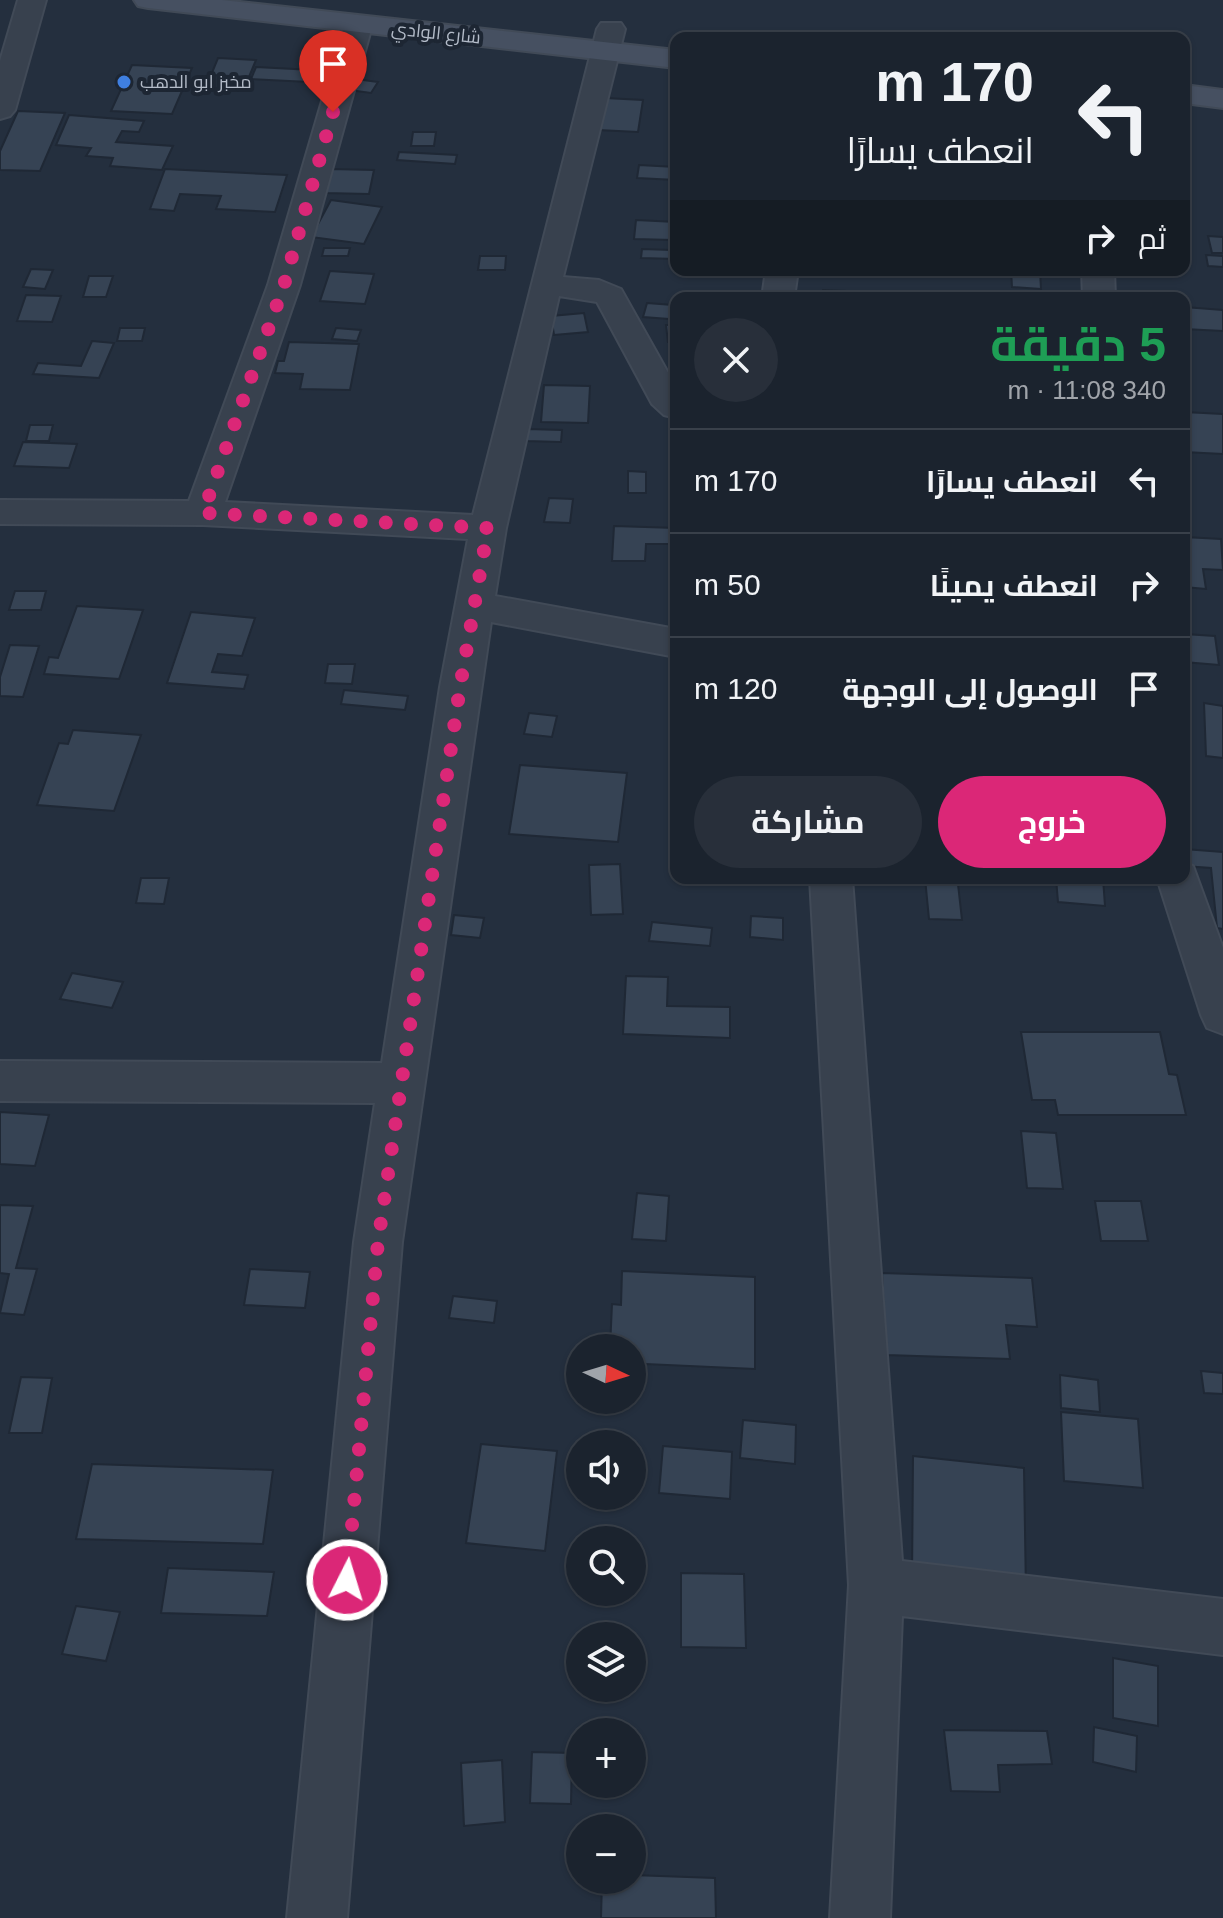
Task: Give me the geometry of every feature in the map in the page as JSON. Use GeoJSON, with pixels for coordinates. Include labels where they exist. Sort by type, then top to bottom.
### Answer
{"type":"FeatureCollection","features":[{"type":"Feature","properties":{"kind":"main road","name":"شارع الوادي"},"geometry":{"type":"LineString","coordinates":[[148,0],[356,13],[607,40],[670,38]]}},
{"type":"Feature","properties":{"kind":"main road","name":"شارع الوادي"},"geometry":{"type":"LineString","coordinates":[[607,40],[670,57]]}},
{"type":"Feature","properties":{"kind":"main road"},"geometry":{"type":"LineString","coordinates":[[1190,95],[1223,99]]}},
{"type":"Feature","properties":{"kind":"main road"},"geometry":{"type":"LineString","coordinates":[[1190,118],[1223,121]]}},
{"type":"Feature","properties":{"kind":"street"},"geometry":{"type":"LineString","coordinates":[[0,110],[32,0]]}},
{"type":"Feature","properties":{"kind":"street"},"geometry":{"type":"LineString","coordinates":[[203,513],[284,285],[356,13]]}},
{"type":"Feature","properties":{"kind":"street"},"geometry":{"type":"LineString","coordinates":[[317,1918],[378,1242],[474,605],[488,528],[545,285],[607,40]]}},
{"type":"Feature","properties":{"kind":"street"},"geometry":{"type":"LineString","coordinates":[[545,285],[599,290],[610,296],[664,396],[670,402]]}},
{"type":"Feature","properties":{"kind":"street"},"geometry":{"type":"LineString","coordinates":[[0,512],[203,513],[488,528]]}},
{"type":"Feature","properties":{"kind":"street"},"geometry":{"type":"LineString","coordinates":[[474,605],[670,642]]}},
{"type":"Feature","properties":{"kind":"street"},"geometry":{"type":"LineString","coordinates":[[831,884],[876,1585],[860,1918]]}},
{"type":"Feature","properties":{"kind":"street"},"geometry":{"type":"LineString","coordinates":[[1180,884],[1223,1015]]}},
{"type":"Feature","properties":{"kind":"street"},"geometry":{"type":"LineString","coordinates":[[0,1081],[401,1083]]}},
{"type":"Feature","properties":{"kind":"street"},"geometry":{"type":"LineString","coordinates":[[876,1585],[1223,1627]]}},
{"type":"Feature","properties":{"kind":"building"},"geometry":{"type":"Polygon","coordinates":[[[218,58],[256,60],[249,77],[211,75],[218,58]]]}},
{"type":"Feature","properties":{"kind":"building"},"geometry":{"type":"Polygon","coordinates":[[[132,65],[192,68],[172,114],[111,111],[132,65]]]}},
{"type":"Feature","properties":{"kind":"building"},"geometry":{"type":"Polygon","coordinates":[[[256,67],[313,70],[309,82],[251,79],[256,67]]]}},
{"type":"Feature","properties":{"kind":"building"},"geometry":{"type":"Polygon","coordinates":[[[356,79],[378,82],[371,93],[349,90],[356,79]]]}},
{"type":"Feature","properties":{"kind":"building"},"geometry":{"type":"Polygon","coordinates":[[[605,98],[643,100],[638,132],[598,130],[605,98]]]}},
{"type":"Feature","properties":{"kind":"building"},"geometry":{"type":"Polygon","coordinates":[[[18,111],[65,113],[40,171],[0,170],[0,151],[18,111]]]}},
{"type":"Feature","properties":{"kind":"building"},"geometry":{"type":"Polygon","coordinates":[[[69,115],[144,121],[139,132],[122,131],[116,142],[173,146],[162,170],[110,166],[113,158],[86,156],[91,148],[56,145],[69,115]]]}},
{"type":"Feature","properties":{"kind":"building"},"geometry":{"type":"Polygon","coordinates":[[[413,132],[436,132],[434,146],[411,146],[413,132]]]}},
{"type":"Feature","properties":{"kind":"building"},"geometry":{"type":"Polygon","coordinates":[[[399,152],[457,155],[455,164],[397,160],[399,152]]]}},
{"type":"Feature","properties":{"kind":"building"},"geometry":{"type":"Polygon","coordinates":[[[639,165],[670,167],[670,180],[637,178],[639,165]]]}},
{"type":"Feature","properties":{"kind":"building"},"geometry":{"type":"Polygon","coordinates":[[[165,169],[287,175],[275,212],[216,209],[221,196],[180,194],[174,211],[150,209],[165,169]]]}},
{"type":"Feature","properties":{"kind":"building"},"geometry":{"type":"Polygon","coordinates":[[[330,169],[374,170],[369,194],[324,193],[330,169]]]}},
{"type":"Feature","properties":{"kind":"building"},"geometry":{"type":"Polygon","coordinates":[[[331,200],[382,207],[364,244],[311,237],[331,200]]]}},
{"type":"Feature","properties":{"kind":"building"},"geometry":{"type":"Polygon","coordinates":[[[636,220],[670,222],[670,240],[634,239],[636,220]]]}},
{"type":"Feature","properties":{"kind":"building"},"geometry":{"type":"Polygon","coordinates":[[[1208,236],[1223,237],[1223,253],[1212,253],[1208,236]]]}},
{"type":"Feature","properties":{"kind":"building"},"geometry":{"type":"Polygon","coordinates":[[[324,248],[350,248],[348,256],[322,256],[324,248]]]}},
{"type":"Feature","properties":{"kind":"building"},"geometry":{"type":"Polygon","coordinates":[[[642,249],[670,250],[670,259],[641,258],[642,249]]]}},
{"type":"Feature","properties":{"kind":"building"},"geometry":{"type":"Polygon","coordinates":[[[1206,255],[1223,256],[1223,267],[1208,266],[1206,255]]]}},
{"type":"Feature","properties":{"kind":"building"},"geometry":{"type":"Polygon","coordinates":[[[480,256],[506,256],[505,270],[478,270],[480,256]]]}},
{"type":"Feature","properties":{"kind":"building"},"geometry":{"type":"Polygon","coordinates":[[[31,269],[53,270],[45,289],[23,287],[31,269]]]}},
{"type":"Feature","properties":{"kind":"building"},"geometry":{"type":"Polygon","coordinates":[[[330,271],[374,274],[365,304],[320,301],[330,271]]]}},
{"type":"Feature","properties":{"kind":"building"},"geometry":{"type":"Polygon","coordinates":[[[89,276],[113,276],[106,297],[83,297],[89,276]]]}},
{"type":"Feature","properties":{"kind":"building"},"geometry":{"type":"Polygon","coordinates":[[[1011,276],[1040,276],[1041,289],[1012,287],[1011,276]]]}},
{"type":"Feature","properties":{"kind":"building"},"geometry":{"type":"Polygon","coordinates":[[[26,295],[61,296],[52,322],[17,321],[26,295]]]}},
{"type":"Feature","properties":{"kind":"building"},"geometry":{"type":"Polygon","coordinates":[[[647,303],[670,305],[669,319],[643,317],[647,303]]]}},
{"type":"Feature","properties":{"kind":"building"},"geometry":{"type":"Polygon","coordinates":[[[1190,307],[1223,310],[1223,331],[1190,329],[1190,307]]]}},
{"type":"Feature","properties":{"kind":"building"},"geometry":{"type":"Polygon","coordinates":[[[584,313],[588,332],[554,335],[551,316],[584,313]]]}},
{"type":"Feature","properties":{"kind":"building"},"geometry":{"type":"Polygon","coordinates":[[[666,325],[670,325],[670,342],[666,325]]]}},
{"type":"Feature","properties":{"kind":"building"},"geometry":{"type":"Polygon","coordinates":[[[120,328],[145,328],[142,341],[117,341],[120,328]]]}},
{"type":"Feature","properties":{"kind":"building"},"geometry":{"type":"Polygon","coordinates":[[[336,328],[361,330],[357,341],[332,339],[336,328]]]}},
{"type":"Feature","properties":{"kind":"building"},"geometry":{"type":"Polygon","coordinates":[[[92,341],[114,343],[99,378],[33,374],[38,363],[81,366],[92,341]]]}},
{"type":"Feature","properties":{"kind":"building"},"geometry":{"type":"Polygon","coordinates":[[[289,342],[359,344],[350,390],[300,389],[303,374],[275,373],[278,361],[284,361],[289,342]]]}},
{"type":"Feature","properties":{"kind":"building"},"geometry":{"type":"Polygon","coordinates":[[[544,385],[590,386],[588,423],[541,422],[544,385]]]}},
{"type":"Feature","properties":{"kind":"building"},"geometry":{"type":"Polygon","coordinates":[[[1190,412],[1223,414],[1223,454],[1190,452],[1190,412]]]}},
{"type":"Feature","properties":{"kind":"building"},"geometry":{"type":"Polygon","coordinates":[[[30,425],[53,425],[49,441],[26,441],[30,425]]]}},
{"type":"Feature","properties":{"kind":"building"},"geometry":{"type":"Polygon","coordinates":[[[527,429],[562,430],[561,442],[525,441],[527,429]]]}},
{"type":"Feature","properties":{"kind":"building"},"geometry":{"type":"Polygon","coordinates":[[[23,442],[77,444],[69,468],[14,466],[23,442]]]}},
{"type":"Feature","properties":{"kind":"building"},"geometry":{"type":"Polygon","coordinates":[[[628,471],[646,472],[646,493],[628,493],[628,471]]]}},
{"type":"Feature","properties":{"kind":"building"},"geometry":{"type":"Polygon","coordinates":[[[549,498],[573,499],[570,523],[544,522],[549,498]]]}},
{"type":"Feature","properties":{"kind":"building"},"geometry":{"type":"Polygon","coordinates":[[[614,526],[670,528],[670,544],[646,544],[645,561],[612,561],[614,526]]]}},
{"type":"Feature","properties":{"kind":"building"},"geometry":{"type":"Polygon","coordinates":[[[1190,537],[1221,539],[1223,570],[1203,569],[1206,589],[1190,588],[1190,537]]]}},
{"type":"Feature","properties":{"kind":"building"},"geometry":{"type":"Polygon","coordinates":[[[15,591],[46,591],[41,610],[9,610],[15,591]]]}},
{"type":"Feature","properties":{"kind":"building"},"geometry":{"type":"Polygon","coordinates":[[[77,606],[143,610],[119,679],[44,674],[49,657],[58,658],[77,606]]]}},
{"type":"Feature","properties":{"kind":"building"},"geometry":{"type":"Polygon","coordinates":[[[191,612],[255,618],[242,656],[218,654],[212,672],[248,675],[244,689],[167,683],[191,612]]]}},
{"type":"Feature","properties":{"kind":"building"},"geometry":{"type":"Polygon","coordinates":[[[1190,634],[1215,636],[1219,665],[1190,663],[1190,634]]]}},
{"type":"Feature","properties":{"kind":"building"},"geometry":{"type":"Polygon","coordinates":[[[10,645],[39,646],[23,697],[0,696],[0,677],[10,645]]]}},
{"type":"Feature","properties":{"kind":"building"},"geometry":{"type":"Polygon","coordinates":[[[328,664],[355,664],[352,684],[325,683],[328,664]]]}},
{"type":"Feature","properties":{"kind":"building"},"geometry":{"type":"Polygon","coordinates":[[[344,690],[408,696],[405,710],[341,704],[344,690]]]}},
{"type":"Feature","properties":{"kind":"building"},"geometry":{"type":"Polygon","coordinates":[[[1204,703],[1223,706],[1223,758],[1206,756],[1204,703]]]}},
{"type":"Feature","properties":{"kind":"building"},"geometry":{"type":"Polygon","coordinates":[[[529,713],[557,716],[552,737],[524,734],[529,713]]]}},
{"type":"Feature","properties":{"kind":"building"},"geometry":{"type":"Polygon","coordinates":[[[73,730],[141,735],[114,811],[37,805],[59,743],[68,744],[73,730]]]}},
{"type":"Feature","properties":{"kind":"building"},"geometry":{"type":"Polygon","coordinates":[[[520,765],[627,773],[618,842],[509,834],[520,765]]]}},
{"type":"Feature","properties":{"kind":"building"},"geometry":{"type":"Polygon","coordinates":[[[1190,849],[1223,852],[1223,929],[1217,928],[1211,868],[1190,866],[1190,849]]]}},
{"type":"Feature","properties":{"kind":"building"},"geometry":{"type":"Polygon","coordinates":[[[620,864],[623,914],[591,915],[589,865],[620,864]]]}},
{"type":"Feature","properties":{"kind":"building"},"geometry":{"type":"Polygon","coordinates":[[[141,878],[169,878],[164,904],[136,903],[141,878]]]}},
{"type":"Feature","properties":{"kind":"building"},"geometry":{"type":"Polygon","coordinates":[[[926,884],[958,884],[962,920],[929,919],[926,884]]]}},
{"type":"Feature","properties":{"kind":"building"},"geometry":{"type":"Polygon","coordinates":[[[1056,884],[1103,884],[1105,906],[1058,902],[1056,884]]]}},
{"type":"Feature","properties":{"kind":"building"},"geometry":{"type":"Polygon","coordinates":[[[454,915],[484,918],[480,938],[451,935],[454,915]]]}},
{"type":"Feature","properties":{"kind":"building"},"geometry":{"type":"Polygon","coordinates":[[[751,916],[783,918],[783,940],[750,937],[751,916]]]}},
{"type":"Feature","properties":{"kind":"building"},"geometry":{"type":"Polygon","coordinates":[[[652,922],[712,928],[710,946],[649,941],[652,922]]]}},
{"type":"Feature","properties":{"kind":"building"},"geometry":{"type":"Polygon","coordinates":[[[72,973],[123,982],[112,1008],[60,999],[72,973]]]}},
{"type":"Feature","properties":{"kind":"building"},"geometry":{"type":"Polygon","coordinates":[[[626,976],[668,977],[667,1006],[730,1007],[730,1038],[623,1034],[626,976]]]}},
{"type":"Feature","properties":{"kind":"building"},"geometry":{"type":"Polygon","coordinates":[[[1021,1032],[1160,1032],[1169,1074],[1177,1075],[1186,1115],[1058,1115],[1055,1100],[1032,1100],[1021,1032]]]}},
{"type":"Feature","properties":{"kind":"building"},"geometry":{"type":"Polygon","coordinates":[[[0,1112],[49,1115],[35,1166],[0,1164],[0,1112]]]}},
{"type":"Feature","properties":{"kind":"building"},"geometry":{"type":"Polygon","coordinates":[[[1021,1131],[1056,1133],[1063,1189],[1027,1188],[1021,1131]]]}},
{"type":"Feature","properties":{"kind":"building"},"geometry":{"type":"Polygon","coordinates":[[[637,1193],[669,1196],[666,1241],[632,1239],[637,1193]]]}},
{"type":"Feature","properties":{"kind":"building"},"geometry":{"type":"Polygon","coordinates":[[[1095,1201],[1141,1201],[1148,1241],[1101,1241],[1095,1201]]]}},
{"type":"Feature","properties":{"kind":"building"},"geometry":{"type":"Polygon","coordinates":[[[0,1205],[33,1206],[16,1268],[37,1269],[24,1315],[0,1313],[9,1274],[0,1273],[0,1205]]]}},
{"type":"Feature","properties":{"kind":"building"},"geometry":{"type":"Polygon","coordinates":[[[250,1269],[310,1272],[305,1308],[244,1305],[250,1269]]]}},
{"type":"Feature","properties":{"kind":"building"},"geometry":{"type":"Polygon","coordinates":[[[622,1271],[755,1277],[755,1369],[646,1364],[646,1334],[611,1334],[612,1304],[621,1305],[622,1271]]]}},
{"type":"Feature","properties":{"kind":"building"},"geometry":{"type":"Polygon","coordinates":[[[882,1273],[1032,1278],[1037,1327],[1006,1325],[1010,1359],[886,1355],[882,1273]]]}},
{"type":"Feature","properties":{"kind":"building"},"geometry":{"type":"Polygon","coordinates":[[[453,1296],[497,1301],[494,1323],[449,1318],[453,1296]]]}},
{"type":"Feature","properties":{"kind":"building"},"geometry":{"type":"Polygon","coordinates":[[[1201,1371],[1223,1373],[1223,1394],[1204,1393],[1201,1371]]]}},
{"type":"Feature","properties":{"kind":"building"},"geometry":{"type":"Polygon","coordinates":[[[1060,1375],[1098,1380],[1100,1412],[1061,1408],[1060,1375]]]}},
{"type":"Feature","properties":{"kind":"building"},"geometry":{"type":"Polygon","coordinates":[[[21,1377],[52,1378],[42,1433],[9,1433],[21,1377]]]}},
{"type":"Feature","properties":{"kind":"building"},"geometry":{"type":"Polygon","coordinates":[[[1061,1412],[1138,1419],[1143,1488],[1064,1481],[1061,1412]]]}},
{"type":"Feature","properties":{"kind":"building"},"geometry":{"type":"Polygon","coordinates":[[[743,1420],[796,1425],[795,1464],[740,1458],[743,1420]]]}},
{"type":"Feature","properties":{"kind":"building"},"geometry":{"type":"Polygon","coordinates":[[[481,1444],[557,1451],[545,1551],[466,1543],[481,1444]]]}},
{"type":"Feature","properties":{"kind":"building"},"geometry":{"type":"Polygon","coordinates":[[[663,1446],[732,1452],[730,1499],[659,1493],[663,1446]]]}},
{"type":"Feature","properties":{"kind":"building"},"geometry":{"type":"Polygon","coordinates":[[[913,1456],[1024,1468],[1026,1594],[912,1580],[913,1456]]]}},
{"type":"Feature","properties":{"kind":"building"},"geometry":{"type":"Polygon","coordinates":[[[92,1464],[273,1470],[263,1544],[76,1539],[92,1464]]]}},
{"type":"Feature","properties":{"kind":"building"},"geometry":{"type":"Polygon","coordinates":[[[168,1568],[274,1572],[267,1616],[161,1613],[168,1568]]]}},
{"type":"Feature","properties":{"kind":"building"},"geometry":{"type":"Polygon","coordinates":[[[681,1573],[744,1574],[746,1648],[681,1647],[681,1573]]]}},
{"type":"Feature","properties":{"kind":"building"},"geometry":{"type":"Polygon","coordinates":[[[76,1606],[120,1612],[106,1661],[62,1654],[76,1606]]]}},
{"type":"Feature","properties":{"kind":"building"},"geometry":{"type":"Polygon","coordinates":[[[1113,1658],[1158,1666],[1158,1726],[1113,1718],[1113,1658]]]}},
{"type":"Feature","properties":{"kind":"building"},"geometry":{"type":"Polygon","coordinates":[[[1094,1727],[1137,1736],[1136,1772],[1093,1762],[1094,1727]]]}},
{"type":"Feature","properties":{"kind":"building"},"geometry":{"type":"Polygon","coordinates":[[[944,1730],[1047,1731],[1052,1764],[998,1765],[1000,1792],[951,1791],[944,1730]]]}},
{"type":"Feature","properties":{"kind":"building"},"geometry":{"type":"Polygon","coordinates":[[[532,1752],[566,1753],[566,1798],[571,1798],[571,1804],[530,1803],[532,1752]]]}},
{"type":"Feature","properties":{"kind":"building"},"geometry":{"type":"Polygon","coordinates":[[[502,1760],[505,1822],[464,1826],[461,1763],[502,1760]]]}},
{"type":"Feature","properties":{"kind":"building"},"geometry":{"type":"Polygon","coordinates":[[[646,1876],[715,1878],[716,1918],[601,1918],[602,1894],[646,1894],[646,1876]]]}},
{"type":"Feature","properties":{"kind":"place","name":"مخبز ابو الدهب"},"geometry":{"type":"Point","coordinates":[124,82]}},
{"type":"Feature","properties":{"kind":"route"},"geometry":{"type":"LineString","coordinates":[[333,112],[284,285],[203,513],[488,528],[460,687],[378,1242],[347,1580]]}}]}
